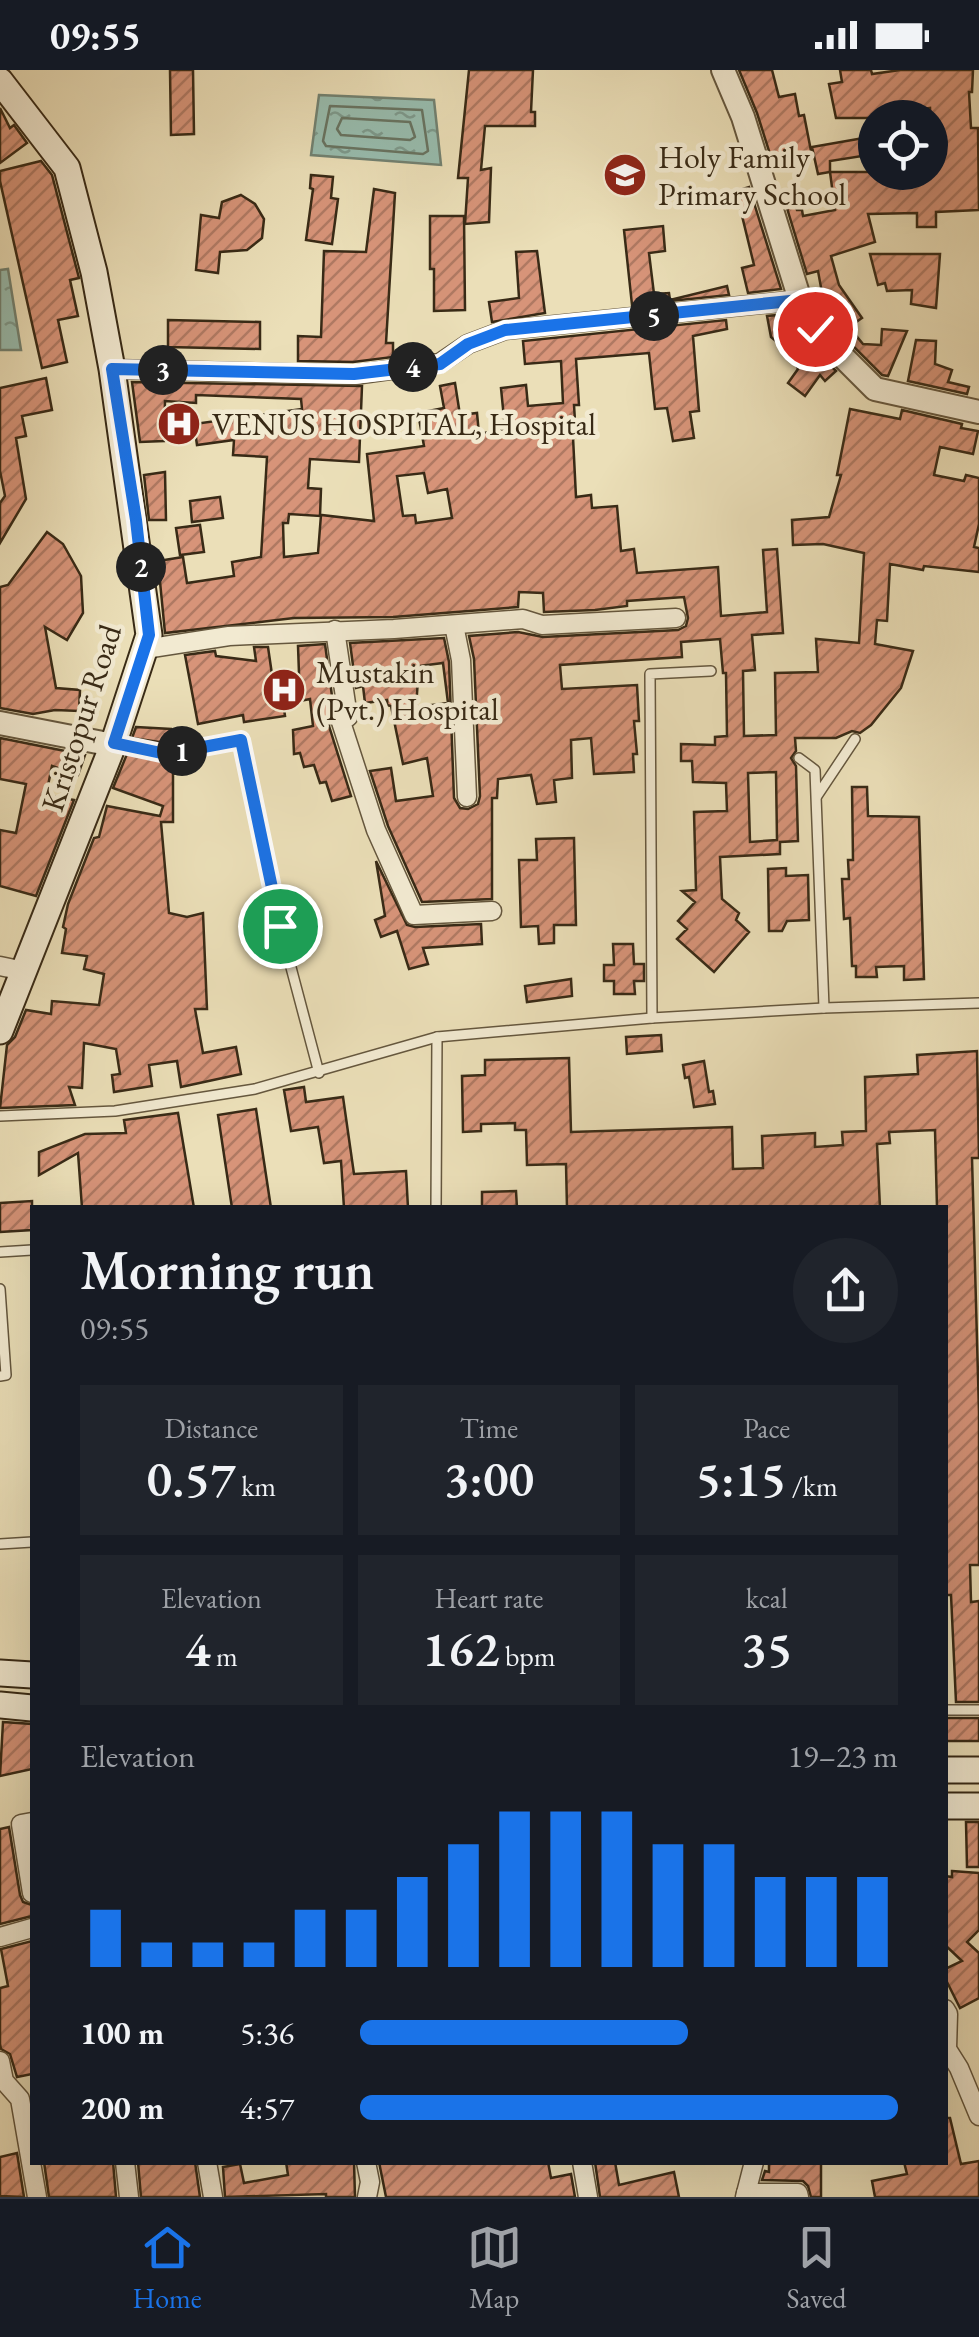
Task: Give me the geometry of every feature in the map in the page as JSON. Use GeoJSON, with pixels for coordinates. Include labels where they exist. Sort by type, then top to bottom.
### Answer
{"type":"FeatureCollection","features":[{"type":"Feature","properties":{"kind":"main road","name":"Kristopur Road"},"geometry":{"type":"LineString","coordinates":[[0,82],[66,168],[94,272],[112,369],[149,635],[113,744],[12,969],[0,1031]]}},
{"type":"Feature","properties":{"kind":"main road"},"geometry":{"type":"LineString","coordinates":[[0,1673],[30,1674]]}},
{"type":"Feature","properties":{"kind":"main road"},"geometry":{"type":"LineString","coordinates":[[0,1705],[30,1708]]}},
{"type":"Feature","properties":{"kind":"main road"},"geometry":{"type":"LineString","coordinates":[[948,1770],[979,1770]]}},
{"type":"Feature","properties":{"kind":"main road"},"geometry":{"type":"LineString","coordinates":[[948,1806],[979,1806]]}},
{"type":"Feature","properties":{"kind":"street"},"geometry":{"type":"LineString","coordinates":[[724,70],[743,116],[800,300],[815,329],[875,389],[979,412]]}},
{"type":"Feature","properties":{"kind":"street"},"geometry":{"type":"LineString","coordinates":[[112,369],[354,374],[440,364],[468,344],[505,330],[800,300]]}},
{"type":"Feature","properties":{"kind":"street"},"geometry":{"type":"LineString","coordinates":[[145,649],[228,636],[523,619],[542,625],[676,618]]}},
{"type":"Feature","properties":{"kind":"street"},"geometry":{"type":"LineString","coordinates":[[454,625],[461,660],[467,797]]}},
{"type":"Feature","properties":{"kind":"street"},"geometry":{"type":"LineString","coordinates":[[335,630],[348,717],[340,722],[376,830],[414,915],[492,910]]}},
{"type":"Feature","properties":{"kind":"street"},"geometry":{"type":"LineString","coordinates":[[0,723],[113,744]]}},
{"type":"Feature","properties":{"kind":"street"},"geometry":{"type":"LineString","coordinates":[[30,1822],[21,1824],[30,1880]]}},
{"type":"Feature","properties":{"kind":"street"},"geometry":{"type":"LineString","coordinates":[[0,1937],[30,1929]]}},
{"type":"Feature","properties":{"kind":"street"},"geometry":{"type":"LineString","coordinates":[[948,2051],[979,2116]]}},
{"type":"Feature","properties":{"kind":"street"},"geometry":{"type":"LineString","coordinates":[[0,2061],[4,2081],[20,2099],[30,2157]]}},
{"type":"Feature","properties":{"kind":"street"},"geometry":{"type":"LineString","coordinates":[[31,2165],[37,2197]]}},
{"type":"Feature","properties":{"kind":"street"},"geometry":{"type":"LineString","coordinates":[[125,2165],[130,2197]]}},
{"type":"Feature","properties":{"kind":"street"},"geometry":{"type":"LineString","coordinates":[[208,2165],[213,2197]]}},
{"type":"Feature","properties":{"kind":"street"},"geometry":{"type":"LineString","coordinates":[[367,2165],[370,2182],[367,2197]]}},
{"type":"Feature","properties":{"kind":"street"},"geometry":{"type":"LineString","coordinates":[[583,2165],[588,2197]]}},
{"type":"Feature","properties":{"kind":"street"},"geometry":{"type":"LineString","coordinates":[[753,2165],[746,2195],[798,2193],[799,2197]]}},
{"type":"Feature","properties":{"kind":"lane"},"geometry":{"type":"LineString","coordinates":[[652,1018],[650,674],[711,671]]}},
{"type":"Feature","properties":{"kind":"lane"},"geometry":{"type":"LineString","coordinates":[[816,798],[856,739]]}},
{"type":"Feature","properties":{"kind":"lane"},"geometry":{"type":"LineString","coordinates":[[113,744],[166,754],[241,740],[280,926],[319,1072]]}},
{"type":"Feature","properties":{"kind":"lane"},"geometry":{"type":"LineString","coordinates":[[799,758],[815,770],[824,1008]]}},
{"type":"Feature","properties":{"kind":"lane"},"geometry":{"type":"LineString","coordinates":[[0,1116],[115,1111],[255,1089],[437,1037],[652,1018],[979,1003]]}},
{"type":"Feature","properties":{"kind":"lane"},"geometry":{"type":"LineString","coordinates":[[436,1205],[437,1037]]}},
{"type":"Feature","properties":{"kind":"lane"},"geometry":{"type":"LineString","coordinates":[[0,1252],[30,1250]]}},
{"type":"Feature","properties":{"kind":"lane"},"geometry":{"type":"LineString","coordinates":[[0,1289],[6,1375],[0,1376]]}},
{"type":"Feature","properties":{"kind":"lane"},"geometry":{"type":"LineString","coordinates":[[0,1544],[30,1542]]}},
{"type":"Feature","properties":{"kind":"lane"},"geometry":{"type":"LineString","coordinates":[[948,1710],[979,1710]]}},
{"type":"Feature","properties":{"kind":"water"},"geometry":{"type":"Polygon","coordinates":[[[319,95],[434,100],[441,165],[311,155],[319,95]]]}},
{"type":"Feature","properties":{"kind":"water"},"geometry":{"type":"Polygon","coordinates":[[[8,269],[21,350],[0,350],[0,270],[8,269]]]}},
{"type":"Feature","properties":{"kind":"building"},"geometry":{"type":"Polygon","coordinates":[[[170,70],[193,70],[194,134],[171,135],[170,70]]]}},
{"type":"Feature","properties":{"kind":"building"},"geometry":{"type":"Polygon","coordinates":[[[469,70],[533,70],[531,112],[535,112],[535,126],[485,126],[481,170],[491,168],[489,222],[465,224],[468,178],[458,178],[469,70]]]}},
{"type":"Feature","properties":{"kind":"building"},"geometry":{"type":"Polygon","coordinates":[[[739,70],[772,70],[779,97],[795,94],[799,116],[804,115],[812,156],[775,170],[739,70]]]}},
{"type":"Feature","properties":{"kind":"building"},"geometry":{"type":"Polygon","coordinates":[[[840,70],[871,70],[872,74],[973,70],[969,92],[971,128],[978,128],[979,210],[936,212],[936,227],[917,227],[917,213],[868,214],[875,242],[831,256],[839,285],[862,318],[849,327],[863,344],[881,345],[882,329],[907,331],[888,376],[882,375],[827,320],[818,271],[807,274],[783,195],[791,193],[803,216],[835,210],[830,172],[858,172],[858,190],[948,190],[948,100],[858,100],[858,118],[836,118],[829,84],[842,82],[840,70]]]}},
{"type":"Feature","properties":{"kind":"building"},"geometry":{"type":"Polygon","coordinates":[[[0,108],[10,128],[14,125],[27,143],[0,163],[0,108]]]}},
{"type":"Feature","properties":{"kind":"building"},"geometry":{"type":"Polygon","coordinates":[[[858,139],[858,157],[830,161],[830,172],[818,174],[812,147],[858,139]]]}},
{"type":"Feature","properties":{"kind":"building"},"geometry":{"type":"Polygon","coordinates":[[[41,161],[52,175],[79,278],[70,280],[78,316],[58,320],[67,362],[42,368],[0,181],[0,171],[41,161]]]}},
{"type":"Feature","properties":{"kind":"building"},"geometry":{"type":"Polygon","coordinates":[[[311,175],[333,177],[331,198],[338,199],[332,244],[306,240],[313,189],[311,175]]]}},
{"type":"Feature","properties":{"kind":"building"},"geometry":{"type":"Polygon","coordinates":[[[749,187],[781,289],[748,293],[742,268],[754,265],[736,191],[749,187]]]}},
{"type":"Feature","properties":{"kind":"building"},"geometry":{"type":"Polygon","coordinates":[[[374,189],[395,193],[386,343],[393,343],[393,357],[353,362],[298,361],[298,336],[321,337],[324,251],[366,252],[374,189]]]}},
{"type":"Feature","properties":{"kind":"building"},"geometry":{"type":"Polygon","coordinates":[[[241,195],[255,204],[264,219],[262,238],[247,250],[220,252],[218,273],[196,270],[201,215],[219,218],[222,202],[241,195]]]}},
{"type":"Feature","properties":{"kind":"building"},"geometry":{"type":"Polygon","coordinates":[[[430,216],[464,216],[465,310],[434,311],[430,216]]]}},
{"type":"Feature","properties":{"kind":"building"},"geometry":{"type":"Polygon","coordinates":[[[663,226],[665,251],[649,253],[654,294],[669,293],[670,300],[727,286],[729,295],[632,305],[624,230],[663,226]]]}},
{"type":"Feature","properties":{"kind":"building"},"geometry":{"type":"Polygon","coordinates":[[[537,251],[545,313],[492,322],[489,302],[519,298],[516,252],[537,251]]]}},
{"type":"Feature","properties":{"kind":"building"},"geometry":{"type":"Polygon","coordinates":[[[870,254],[940,254],[936,308],[911,304],[912,290],[887,291],[885,283],[878,285],[870,254]]]}},
{"type":"Feature","properties":{"kind":"building"},"geometry":{"type":"Polygon","coordinates":[[[790,314],[804,339],[836,371],[825,381],[820,375],[805,396],[788,383],[798,369],[787,342],[781,345],[771,337],[767,316],[790,314]]]}},
{"type":"Feature","properties":{"kind":"building"},"geometry":{"type":"Polygon","coordinates":[[[168,320],[260,322],[260,349],[168,347],[168,320]]]}},
{"type":"Feature","properties":{"kind":"building"},"geometry":{"type":"Polygon","coordinates":[[[726,320],[727,329],[693,336],[699,411],[690,412],[694,438],[673,441],[667,408],[655,409],[649,353],[576,359],[579,405],[574,405],[573,437],[576,497],[591,495],[592,508],[617,506],[621,551],[634,549],[637,573],[718,567],[721,616],[767,612],[763,550],[777,549],[783,633],[752,635],[755,670],[743,671],[744,736],[776,735],[775,673],[818,672],[816,639],[859,643],[864,553],[823,544],[793,545],[792,520],[829,517],[841,475],[837,475],[850,409],[900,419],[902,410],[978,431],[973,454],[940,447],[934,475],[964,481],[966,475],[979,478],[979,524],[974,547],[979,548],[979,572],[924,566],[923,570],[890,564],[887,621],[877,620],[875,644],[913,651],[901,688],[860,733],[852,731],[836,738],[795,738],[796,751],[791,758],[796,766],[798,841],[780,842],[780,854],[720,857],[722,899],[739,913],[736,920],[749,932],[714,972],[677,939],[687,929],[678,921],[695,902],[682,891],[696,890],[694,812],[727,811],[726,783],[693,782],[692,761],[681,761],[681,744],[715,745],[715,737],[727,736],[726,673],[720,639],[681,642],[682,657],[560,665],[562,689],[637,685],[639,721],[634,721],[634,772],[594,774],[591,738],[571,740],[572,778],[554,780],[556,802],[537,804],[531,775],[498,779],[497,798],[492,798],[492,899],[422,902],[388,826],[370,771],[391,768],[396,801],[433,796],[427,758],[403,764],[391,706],[387,700],[365,703],[363,686],[356,688],[350,643],[444,638],[449,662],[454,798],[460,808],[468,809],[478,804],[480,796],[474,659],[469,636],[518,632],[543,637],[678,630],[686,626],[688,618],[684,597],[627,601],[627,606],[595,610],[544,612],[543,593],[519,592],[518,607],[393,617],[294,618],[165,633],[158,561],[183,557],[187,583],[234,576],[232,562],[261,557],[267,457],[233,455],[234,440],[197,445],[194,424],[302,409],[301,399],[196,395],[196,403],[165,401],[164,441],[140,442],[132,382],[362,386],[359,462],[310,459],[308,488],[321,489],[320,516],[289,514],[288,523],[283,523],[284,557],[318,553],[321,515],[374,521],[367,454],[424,446],[418,413],[444,408],[440,386],[455,383],[460,415],[477,413],[479,434],[505,429],[501,388],[526,385],[528,406],[563,403],[561,361],[525,364],[523,341],[726,320]],[[424,473],[397,476],[403,516],[415,515],[416,523],[452,518],[447,489],[428,493],[424,473]],[[443,663],[419,666],[416,707],[448,703],[443,663]],[[776,772],[748,773],[750,842],[777,840],[776,772]]]}},
{"type":"Feature","properties":{"kind":"building"},"geometry":{"type":"Polygon","coordinates":[[[916,340],[936,341],[935,364],[952,370],[948,382],[969,387],[967,394],[908,381],[916,340]]]}},
{"type":"Feature","properties":{"kind":"building"},"geometry":{"type":"Polygon","coordinates":[[[46,378],[52,410],[22,416],[26,436],[16,438],[26,499],[0,543],[0,503],[5,496],[0,471],[0,388],[46,378]]]}},
{"type":"Feature","properties":{"kind":"building"},"geometry":{"type":"Polygon","coordinates":[[[165,472],[166,520],[149,520],[144,475],[165,472]]]}},
{"type":"Feature","properties":{"kind":"building"},"geometry":{"type":"Polygon","coordinates":[[[220,497],[223,518],[192,522],[190,501],[220,497]]]}},
{"type":"Feature","properties":{"kind":"building"},"geometry":{"type":"Polygon","coordinates":[[[200,525],[204,552],[180,555],[176,528],[200,525]]]}},
{"type":"Feature","properties":{"kind":"building"},"geometry":{"type":"Polygon","coordinates":[[[47,532],[63,544],[81,576],[83,613],[67,640],[45,627],[56,688],[80,690],[79,711],[33,714],[0,708],[0,587],[8,585],[47,532]]]}},
{"type":"Feature","properties":{"kind":"building"},"geometry":{"type":"Polygon","coordinates":[[[325,644],[334,711],[329,726],[351,796],[332,801],[326,782],[320,783],[314,765],[304,767],[300,753],[294,754],[293,730],[313,726],[310,699],[300,701],[298,646],[325,644]]]}},
{"type":"Feature","properties":{"kind":"building"},"geometry":{"type":"Polygon","coordinates":[[[254,647],[268,647],[275,695],[282,694],[285,716],[244,722],[243,715],[198,724],[185,655],[215,651],[216,656],[256,661],[254,647]]]}},
{"type":"Feature","properties":{"kind":"building"},"geometry":{"type":"Polygon","coordinates":[[[136,727],[171,729],[173,744],[132,738],[136,727]]]}},
{"type":"Feature","properties":{"kind":"building"},"geometry":{"type":"Polygon","coordinates":[[[0,738],[85,755],[78,775],[52,766],[46,795],[74,800],[36,896],[0,886],[0,830],[16,833],[26,784],[0,779],[0,738]]]}},
{"type":"Feature","properties":{"kind":"building"},"geometry":{"type":"Polygon","coordinates":[[[127,754],[174,760],[177,773],[173,774],[173,822],[161,822],[169,913],[187,917],[203,913],[207,1009],[195,1009],[203,1053],[236,1047],[241,1074],[181,1087],[177,1061],[149,1065],[152,1086],[114,1092],[112,1075],[120,1074],[116,1049],[84,1043],[82,1088],[69,1087],[75,1105],[0,1108],[7,1045],[15,1037],[26,1010],[51,1014],[52,1001],[99,1005],[104,974],[84,969],[87,956],[62,953],[66,929],[63,927],[68,904],[94,838],[99,837],[107,806],[160,816],[163,806],[113,788],[127,754]]]}},
{"type":"Feature","properties":{"kind":"building"},"geometry":{"type":"Polygon","coordinates":[[[852,787],[867,787],[868,816],[919,817],[924,979],[904,980],[904,966],[876,967],[877,977],[856,977],[850,918],[844,919],[842,879],[849,879],[848,860],[853,860],[852,787]]]}},
{"type":"Feature","properties":{"kind":"building"},"geometry":{"type":"Polygon","coordinates":[[[574,838],[576,925],[554,925],[554,943],[539,944],[538,926],[521,927],[519,860],[537,860],[536,839],[574,838]]]}},
{"type":"Feature","properties":{"kind":"building"},"geometry":{"type":"Polygon","coordinates":[[[376,861],[407,925],[481,924],[482,944],[423,948],[428,964],[409,969],[397,931],[381,937],[375,920],[385,916],[376,861]]]}},
{"type":"Feature","properties":{"kind":"building"},"geometry":{"type":"Polygon","coordinates":[[[786,868],[786,876],[808,875],[809,920],[787,921],[782,931],[769,931],[768,869],[786,868]]]}},
{"type":"Feature","properties":{"kind":"building"},"geometry":{"type":"Polygon","coordinates":[[[613,944],[633,944],[634,964],[644,964],[644,981],[634,981],[635,994],[614,994],[614,981],[604,981],[604,965],[614,965],[613,944]]]}},
{"type":"Feature","properties":{"kind":"building"},"geometry":{"type":"Polygon","coordinates":[[[571,979],[572,996],[527,1002],[525,986],[571,979]]]}},
{"type":"Feature","properties":{"kind":"building"},"geometry":{"type":"Polygon","coordinates":[[[661,1035],[662,1051],[627,1054],[626,1037],[661,1035]]]}},
{"type":"Feature","properties":{"kind":"building"},"geometry":{"type":"Polygon","coordinates":[[[977,1051],[979,1158],[972,1158],[979,1565],[970,1565],[971,1602],[979,1601],[979,1702],[956,1702],[948,1595],[948,1205],[937,1205],[935,1130],[889,1132],[890,1143],[877,1144],[880,1205],[567,1205],[566,1164],[527,1165],[526,1130],[515,1130],[515,1123],[481,1124],[481,1131],[463,1132],[462,1076],[485,1075],[485,1060],[569,1058],[571,1132],[732,1127],[733,1169],[763,1168],[762,1136],[815,1133],[815,1147],[843,1145],[842,1132],[866,1131],[865,1077],[918,1074],[917,1055],[977,1051]]]}},
{"type":"Feature","properties":{"kind":"building"},"geometry":{"type":"Polygon","coordinates":[[[704,1061],[715,1104],[694,1107],[683,1065],[704,1061]]]}},
{"type":"Feature","properties":{"kind":"building"},"geometry":{"type":"Polygon","coordinates":[[[304,1087],[306,1102],[343,1097],[354,1174],[406,1171],[408,1205],[344,1205],[341,1161],[324,1163],[318,1127],[291,1131],[284,1090],[304,1087]]]}},
{"type":"Feature","properties":{"kind":"building"},"geometry":{"type":"Polygon","coordinates":[[[256,1109],[271,1205],[232,1205],[218,1115],[256,1109]]]}},
{"type":"Feature","properties":{"kind":"building"},"geometry":{"type":"Polygon","coordinates":[[[178,1113],[193,1205],[82,1205],[78,1153],[39,1175],[39,1152],[85,1134],[126,1133],[124,1120],[178,1113]]]}},
{"type":"Feature","properties":{"kind":"building"},"geometry":{"type":"Polygon","coordinates":[[[516,1191],[517,1205],[482,1205],[482,1192],[516,1191]]]}},
{"type":"Feature","properties":{"kind":"building"},"geometry":{"type":"Polygon","coordinates":[[[32,1201],[30,1230],[0,1232],[0,1203],[32,1201]]]}},
{"type":"Feature","properties":{"kind":"building"},"geometry":{"type":"Polygon","coordinates":[[[948,1718],[979,1718],[979,1741],[948,1741],[948,1718]]]}},
{"type":"Feature","properties":{"kind":"building"},"geometry":{"type":"Polygon","coordinates":[[[3,1722],[30,1724],[30,1769],[0,1776],[3,1722]]]}},
{"type":"Feature","properties":{"kind":"building"},"geometry":{"type":"Polygon","coordinates":[[[966,1822],[979,1822],[979,1867],[967,1867],[966,1822]]]}},
{"type":"Feature","properties":{"kind":"building"},"geometry":{"type":"Polygon","coordinates":[[[9,1827],[20,1895],[23,1902],[30,1904],[30,1916],[0,1924],[0,1829],[9,1827]]]}},
{"type":"Feature","properties":{"kind":"building"},"geometry":{"type":"Polygon","coordinates":[[[952,1871],[979,1873],[979,1930],[967,1942],[979,1953],[979,1998],[960,2008],[948,1984],[948,1968],[962,1961],[948,1948],[948,1876],[952,1877],[952,1871]]]}},
{"type":"Feature","properties":{"kind":"building"},"geometry":{"type":"Polygon","coordinates":[[[30,1942],[30,2074],[17,2077],[10,2054],[0,2044],[0,1988],[8,1986],[1,1949],[30,1942]]]}},
{"type":"Feature","properties":{"kind":"building"},"geometry":{"type":"Polygon","coordinates":[[[950,2118],[961,2164],[979,2161],[979,2197],[875,2197],[872,2181],[907,2174],[905,2165],[948,2165],[950,2118]]]}},
{"type":"Feature","properties":{"kind":"building"},"geometry":{"type":"Polygon","coordinates":[[[17,2153],[24,2197],[0,2196],[0,2157],[17,2153]]]}},
{"type":"Feature","properties":{"kind":"building"},"geometry":{"type":"Polygon","coordinates":[[[44,2165],[113,2165],[116,2197],[49,2197],[44,2165]]]}},
{"type":"Feature","properties":{"kind":"building"},"geometry":{"type":"Polygon","coordinates":[[[138,2165],[195,2165],[200,2197],[141,2197],[138,2165]]]}},
{"type":"Feature","properties":{"kind":"building"},"geometry":{"type":"Polygon","coordinates":[[[240,2165],[244,2183],[288,2175],[286,2165],[354,2165],[355,2197],[225,2197],[223,2167],[240,2165]]]}},
{"type":"Feature","properties":{"kind":"building"},"geometry":{"type":"Polygon","coordinates":[[[380,2165],[549,2165],[551,2178],[571,2174],[575,2197],[386,2197],[380,2165]]]}},
{"type":"Feature","properties":{"kind":"building"},"geometry":{"type":"Polygon","coordinates":[[[595,2165],[616,2165],[619,2185],[674,2172],[679,2197],[600,2197],[595,2165]]]}},
{"type":"Feature","properties":{"kind":"building"},"geometry":{"type":"Polygon","coordinates":[[[769,2165],[821,2165],[821,2197],[811,2197],[803,2181],[762,2180],[765,2171],[769,2172],[769,2165]]]}},
{"type":"Feature","properties":{"kind":"place","name":"Holy Family Primary School"},"geometry":{"type":"Point","coordinates":[625,175]}},
{"type":"Feature","properties":{"kind":"place","name":"VENUS HOSPITAL, Hospital"},"geometry":{"type":"Point","coordinates":[179,424]}},
{"type":"Feature","properties":{"kind":"place","name":"Mustakin (Pvt.) Hospital"},"geometry":{"type":"Point","coordinates":[284,690]}},
{"type":"Feature","properties":{"kind":"route"},"geometry":{"type":"LineString","coordinates":[[280,926],[241,740],[166,754],[114,743],[149,635],[112,369],[354,374],[440,364],[468,344],[505,330],[800,300],[815,329]]}}]}
